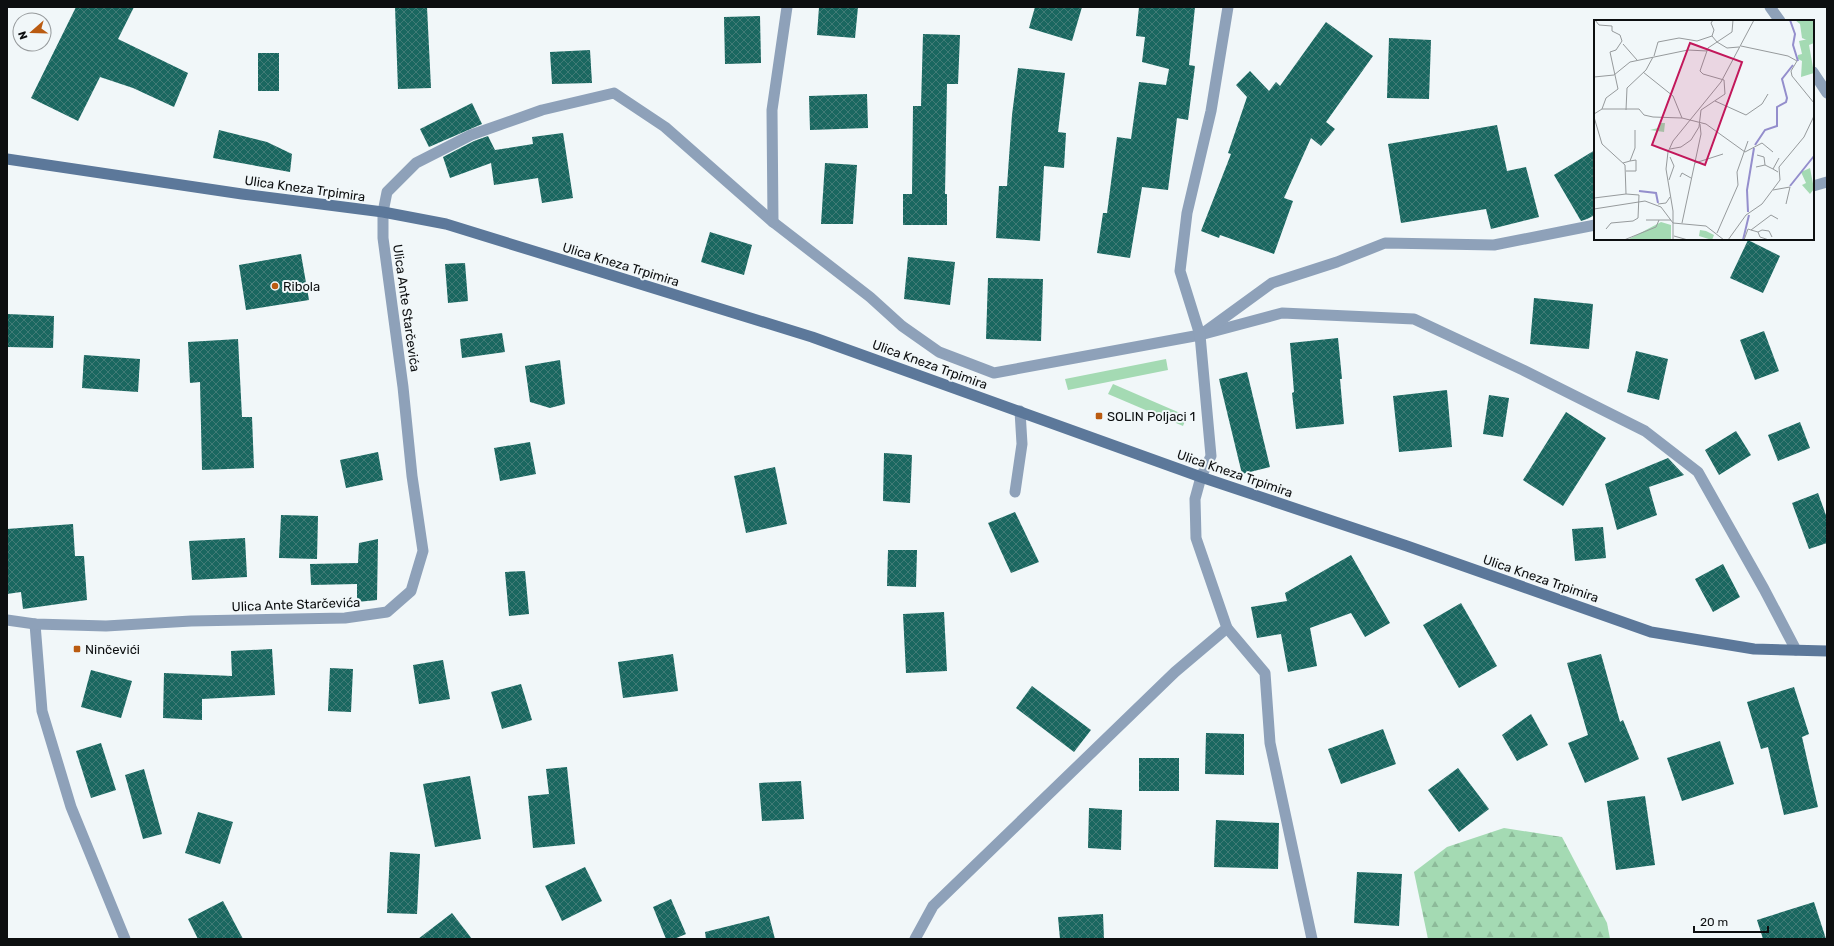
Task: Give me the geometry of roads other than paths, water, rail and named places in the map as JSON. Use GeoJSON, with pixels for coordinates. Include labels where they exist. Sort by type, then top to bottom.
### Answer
{"type":"FeatureCollection","features":[{"type":"Feature","properties":{"kind":"main road","name":"Ulica Kneza Trpimira"},"geometry":{"type":"LineString","coordinates":[[7,159],[242,194],[382,212],[446,224],[812,337],[1201,477],[1407,546],[1651,632],[1754,649],[1827,651]]}},
{"type":"Feature","properties":{"kind":"street"},"geometry":{"type":"LineString","coordinates":[[773,222],[772,110],[787,7]]}},
{"type":"Feature","properties":{"kind":"street"},"geometry":{"type":"LineString","coordinates":[[1228,7],[1211,111],[1186,214],[1180,271],[1200,335],[1211,456],[1201,477],[1195,499],[1196,538],[1227,628],[1265,673],[1270,743],[1312,939]]}},
{"type":"Feature","properties":{"kind":"street"},"geometry":{"type":"LineString","coordinates":[[1770,7],[1779,20]]}},
{"type":"Feature","properties":{"kind":"street"},"geometry":{"type":"LineString","coordinates":[[1814,74],[1827,93]]}},
{"type":"Feature","properties":{"kind":"street","name":"Ulica Ante Starčevića"},"geometry":{"type":"LineString","coordinates":[[7,620],[35,624],[106,626],[191,621],[345,618],[387,612],[411,591],[423,551],[412,476],[403,387],[383,238],[382,212],[387,192],[416,163],[471,135],[542,110],[614,93],[665,127],[773,222],[870,297],[902,326],[939,352],[994,373],[1200,335],[1282,313],[1414,319],[1523,370],[1645,431],[1698,472],[1764,589],[1796,650]]}},
{"type":"Feature","properties":{"kind":"street"},"geometry":{"type":"LineString","coordinates":[[1814,186],[1827,182]]}},
{"type":"Feature","properties":{"kind":"street"},"geometry":{"type":"LineString","coordinates":[[1200,335],[1272,283],[1337,262],[1385,243],[1494,245],[1594,225]]}},
{"type":"Feature","properties":{"kind":"street"},"geometry":{"type":"LineString","coordinates":[[1015,492],[1022,444],[1020,411]]}},
{"type":"Feature","properties":{"kind":"street"},"geometry":{"type":"LineString","coordinates":[[35,624],[42,711],[71,807],[125,939]]}},
{"type":"Feature","properties":{"kind":"street"},"geometry":{"type":"LineString","coordinates":[[915,939],[933,906],[1175,672],[1227,628]]}},
{"type":"Feature","properties":{"kind":"place","name":"Ribola"},"geometry":{"type":"Point","coordinates":[275,286]}},
{"type":"Feature","properties":{"kind":"place","name":"SOLIN Poljaci 1"},"geometry":{"type":"Point","coordinates":[1099,416]}},
{"type":"Feature","properties":{"kind":"place","name":"Ninčevići"},"geometry":{"type":"Point","coordinates":[77,649]}}]}
